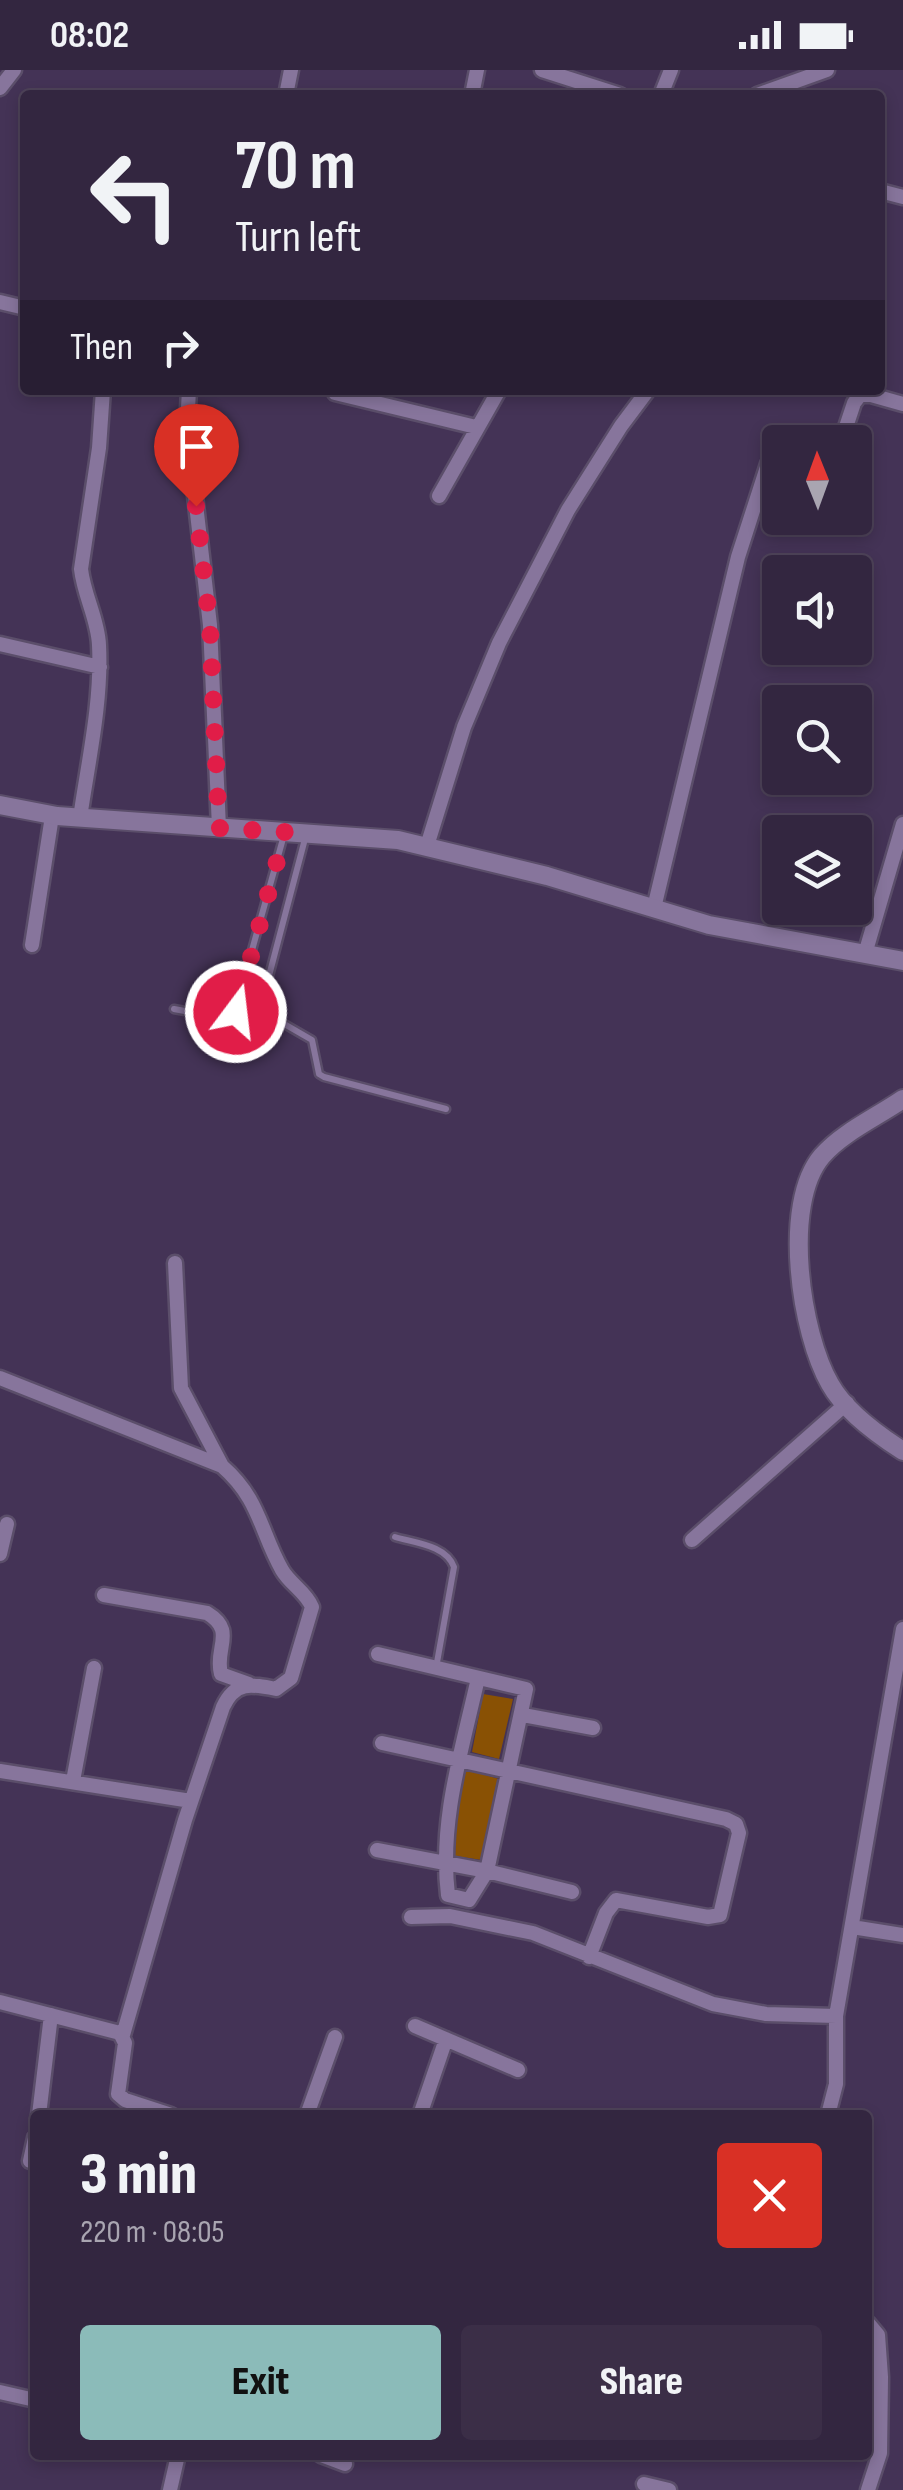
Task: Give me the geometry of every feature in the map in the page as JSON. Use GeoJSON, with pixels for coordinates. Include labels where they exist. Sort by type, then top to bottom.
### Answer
{"type":"FeatureCollection","features":[{"type":"Feature","properties":{"kind":"street"},"geometry":{"type":"LineString","coordinates":[[0,88],[14,70]]}},
{"type":"Feature","properties":{"kind":"street"},"geometry":{"type":"LineString","coordinates":[[542,70],[605,90]]}},
{"type":"Feature","properties":{"kind":"street"},"geometry":{"type":"LineString","coordinates":[[771,90],[824,71]]}},
{"type":"Feature","properties":{"kind":"street"},"geometry":{"type":"LineString","coordinates":[[572,79],[582,90]]}},
{"type":"Feature","properties":{"kind":"street"},"geometry":{"type":"LineString","coordinates":[[80,818],[100,668],[97,629],[83,587],[82,569],[103,395]]}},
{"type":"Feature","properties":{"kind":"street"},"geometry":{"type":"LineString","coordinates":[[189,395],[187,427],[210,626],[219,828]]}},
{"type":"Feature","properties":{"kind":"street"},"geometry":{"type":"LineString","coordinates":[[347,395],[476,427]]}},
{"type":"Feature","properties":{"kind":"street"},"geometry":{"type":"LineString","coordinates":[[439,496],[496,395]]}},
{"type":"Feature","properties":{"kind":"street"},"geometry":{"type":"LineString","coordinates":[[426,846],[464,727],[499,643],[568,510],[644,395]]}},
{"type":"Feature","properties":{"kind":"street"},"geometry":{"type":"LineString","coordinates":[[847,425],[860,395],[903,404]]}},
{"type":"Feature","properties":{"kind":"street"},"geometry":{"type":"LineString","coordinates":[[654,908],[738,557],[762,483]]}},
{"type":"Feature","properties":{"kind":"street"},"geometry":{"type":"LineString","coordinates":[[0,644],[100,668]]}},
{"type":"Feature","properties":{"kind":"street"},"geometry":{"type":"LineString","coordinates":[[0,805],[52,816],[345,834],[426,846],[547,876],[709,925],[903,961]]}},
{"type":"Feature","properties":{"kind":"street"},"geometry":{"type":"LineString","coordinates":[[32,945],[52,816]]}},
{"type":"Feature","properties":{"kind":"street"},"geometry":{"type":"LineString","coordinates":[[865,954],[903,824]]}},
{"type":"Feature","properties":{"kind":"street"},"geometry":{"type":"LineString","coordinates":[[903,1099],[822,1157],[805,1192],[800,1234],[801,1280],[810,1340],[831,1387],[865,1422],[903,1451]]}},
{"type":"Feature","properties":{"kind":"street"},"geometry":{"type":"LineString","coordinates":[[104,1595],[207,1614],[220,1620],[224,1631],[218,1665],[221,1674],[276,1689],[291,1678],[312,1607],[288,1581],[258,1510],[222,1466],[181,1388],[175,1262]]}},
{"type":"Feature","properties":{"kind":"street"},"geometry":{"type":"LineString","coordinates":[[0,1378],[222,1466]]}},
{"type":"Feature","properties":{"kind":"street"},"geometry":{"type":"LineString","coordinates":[[692,1540],[847,1404]]}},
{"type":"Feature","properties":{"kind":"street"},"geometry":{"type":"LineString","coordinates":[[0,1554],[7,1524]]}},
{"type":"Feature","properties":{"kind":"street"},"geometry":{"type":"LineString","coordinates":[[829,2110],[836,2084],[836,2016],[903,1628]]}},
{"type":"Feature","properties":{"kind":"street"},"geometry":{"type":"LineString","coordinates":[[378,1654],[526,1689],[486,1871],[469,1900],[448,1895],[444,1863],[449,1805],[478,1678]]}},
{"type":"Feature","properties":{"kind":"street"},"geometry":{"type":"LineString","coordinates":[[74,1781],[94,1668]]}},
{"type":"Feature","properties":{"kind":"street"},"geometry":{"type":"LineString","coordinates":[[156,2110],[118,2094],[123,2035],[191,1801],[228,1697],[240,1686],[249,1684]]}},
{"type":"Feature","properties":{"kind":"street"},"geometry":{"type":"LineString","coordinates":[[523,1714],[593,1728]]}},
{"type":"Feature","properties":{"kind":"street"},"geometry":{"type":"LineString","coordinates":[[382,1743],[726,1819],[738,1828],[720,1914],[708,1918],[616,1900],[606,1913],[589,1956]]}},
{"type":"Feature","properties":{"kind":"street"},"geometry":{"type":"LineString","coordinates":[[0,1771],[191,1801]]}},
{"type":"Feature","properties":{"kind":"street"},"geometry":{"type":"LineString","coordinates":[[376,1850],[572,1892]]}},
{"type":"Feature","properties":{"kind":"street"},"geometry":{"type":"LineString","coordinates":[[450,1916],[456,1897]]}},
{"type":"Feature","properties":{"kind":"street"},"geometry":{"type":"LineString","coordinates":[[410,1917],[450,1916],[533,1933],[712,2004],[766,2014],[836,2016]]}},
{"type":"Feature","properties":{"kind":"street"},"geometry":{"type":"LineString","coordinates":[[852,1926],[903,1934]]}},
{"type":"Feature","properties":{"kind":"street"},"geometry":{"type":"LineString","coordinates":[[0,2002],[123,2035]]}},
{"type":"Feature","properties":{"kind":"street"},"geometry":{"type":"LineString","coordinates":[[40,2110],[52,2015]]}},
{"type":"Feature","properties":{"kind":"street"},"geometry":{"type":"LineString","coordinates":[[415,2026],[518,2070]]}},
{"type":"Feature","properties":{"kind":"street"},"geometry":{"type":"LineString","coordinates":[[309,2110],[335,2036]]}},
{"type":"Feature","properties":{"kind":"street"},"geometry":{"type":"LineString","coordinates":[[422,2110],[446,2039]]}},
{"type":"Feature","properties":{"kind":"street"},"geometry":{"type":"LineString","coordinates":[[868,2490],[880,2453],[880,2344],[872,2327]]}},
{"type":"Feature","properties":{"kind":"street"},"geometry":{"type":"LineString","coordinates":[[0,2392],[30,2399]]}},
{"type":"Feature","properties":{"kind":"street"},"geometry":{"type":"LineString","coordinates":[[170,2490],[177,2460]]}},
{"type":"Feature","properties":{"kind":"street"},"geometry":{"type":"LineString","coordinates":[[334,2460],[345,2464]]}},
{"type":"Feature","properties":{"kind":"street"},"geometry":{"type":"LineString","coordinates":[[644,2484],[670,2490]]}},
{"type":"Feature","properties":{"kind":"lane"},"geometry":{"type":"LineString","coordinates":[[174,1008],[222,1018],[234,1015],[285,832]]}},
{"type":"Feature","properties":{"kind":"lane"},"geometry":{"type":"LineString","coordinates":[[306,834],[260,1010],[312,1040],[319,1074],[324,1078],[446,1108]]}},
{"type":"Feature","properties":{"kind":"lane"},"geometry":{"type":"LineString","coordinates":[[395,1537],[440,1550],[452,1559],[436,1668]]}},
{"type":"Feature","properties":{"kind":"shaded area"},"geometry":{"type":"Polygon","coordinates":[[[483,1694],[513,1699],[499,1759],[472,1752],[483,1694]]]}},
{"type":"Feature","properties":{"kind":"shaded area"},"geometry":{"type":"Polygon","coordinates":[[[465,1769],[499,1779],[482,1860],[455,1856],[456,1814],[465,1769]]]}},
{"type":"Feature","properties":{"kind":"route"},"geometry":{"type":"LineString","coordinates":[[196,506],[210,626],[219,828],[285,832],[236,1012]]}}]}
